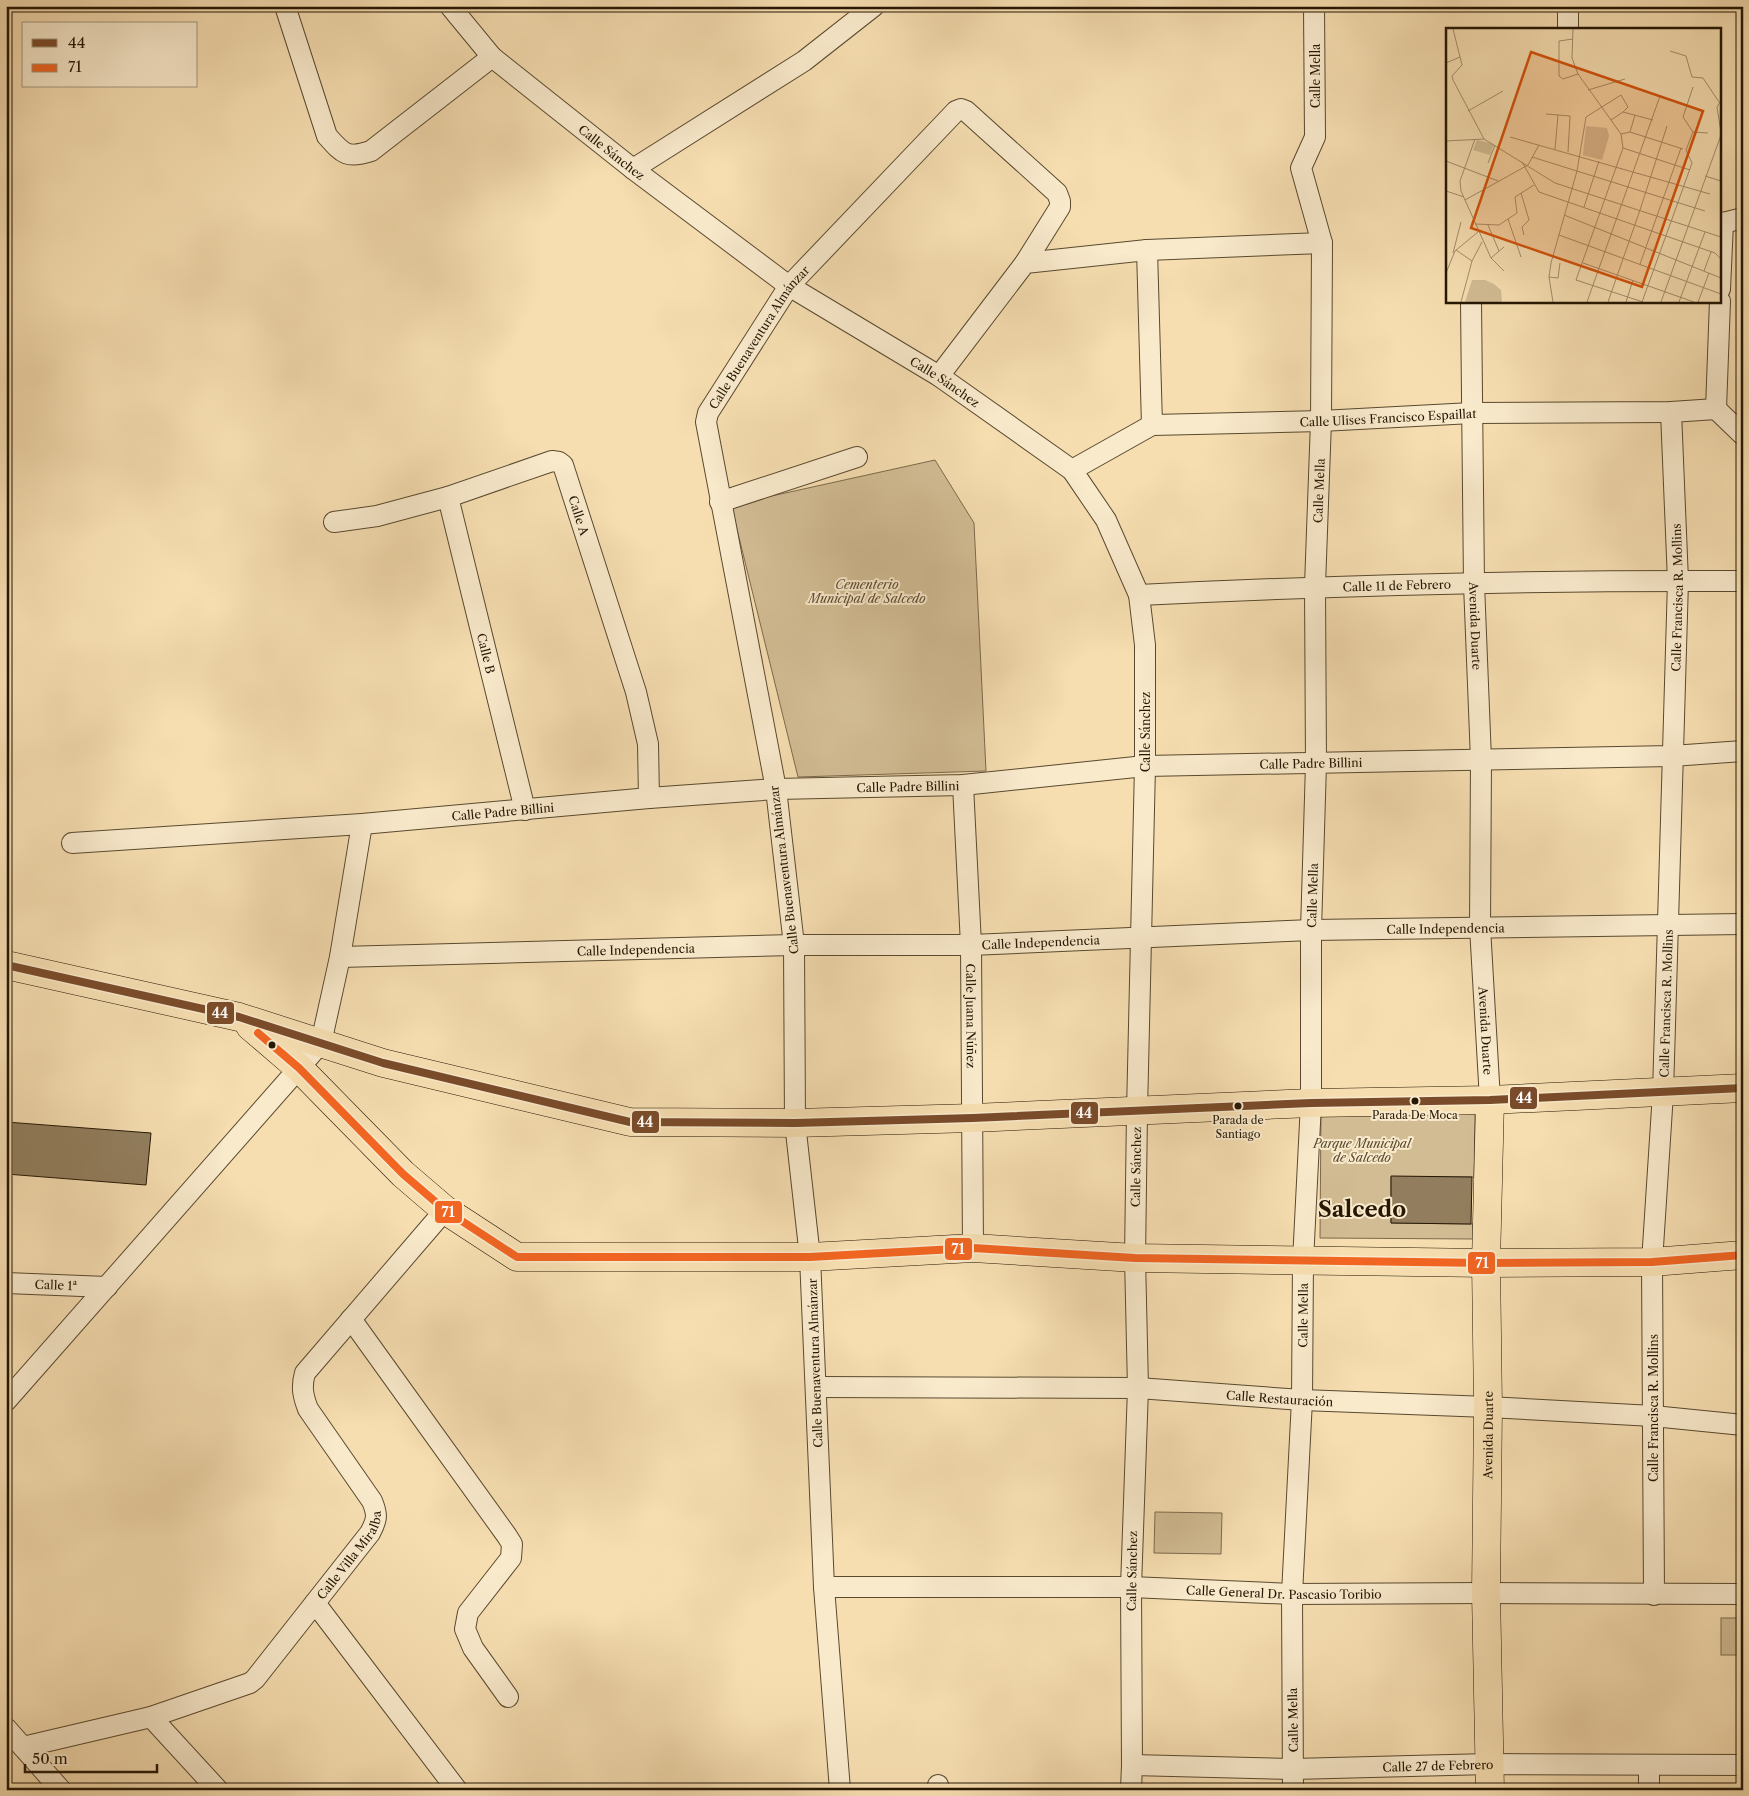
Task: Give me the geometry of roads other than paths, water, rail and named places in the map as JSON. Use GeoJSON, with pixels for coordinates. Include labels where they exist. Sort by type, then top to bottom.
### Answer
{"type":"FeatureCollection","features":[{"type":"Feature","properties":{"kind":"main road"},"geometry":{"type":"LineString","coordinates":[[6,965],[239,1017],[383,1063],[630,1122],[795,1123],[973,1118],[1311,1103],[1490,1100],[1743,1088]]}},
{"type":"Feature","properties":{"kind":"main road"},"geometry":{"type":"LineString","coordinates":[[239,1017],[299,1068],[403,1174],[445,1210],[516,1257],[810,1257],[973,1248],[1135,1258],[1486,1263],[1652,1262],[1743,1255]]}},
{"type":"Feature","properties":{"kind":"main road","name":"Avenida Duarte"},"geometry":{"type":"LineString","coordinates":[[1489,1777],[1486,1593],[1488,1407],[1486,1263],[1490,1100]]}},
{"type":"Feature","properties":{"kind":"street"},"geometry":{"type":"LineString","coordinates":[[285,6],[327,136],[341,152],[357,155],[371,150],[492,57]]}},
{"type":"Feature","properties":{"kind":"street","name":"Calle Sánchez"},"geometry":{"type":"LineString","coordinates":[[450,6],[492,57],[633,169],[789,286],[939,376],[1072,470],[1106,520],[1139,595],[1145,645],[1145,766],[1135,1258],[1138,1388],[1131,1587],[1131,1790]]}},
{"type":"Feature","properties":{"kind":"street"},"geometry":{"type":"LineString","coordinates":[[633,169],[804,61],[874,6]]}},
{"type":"Feature","properties":{"kind":"street","name":"Calle Mella"},"geometry":{"type":"LineString","coordinates":[[1293,1790],[1292,1594],[1302,1400],[1303,1261],[1311,1103],[1312,930],[1316,764],[1315,586],[1321,421],[1322,243],[1301,168],[1315,137],[1314,6]]}},
{"type":"Feature","properties":{"kind":"street"},"geometry":{"type":"LineString","coordinates":[[1568,6],[1568,28]]}},
{"type":"Feature","properties":{"kind":"street","name":"Calle Buenaventura Almánzar"},"geometry":{"type":"LineString","coordinates":[[840,1790],[824,1587],[810,1257],[795,1123],[794,944],[776,789],[706,422],[708,413],[789,286],[956,111],[961,109],[966,111],[1056,192],[1060,201],[1060,207],[1025,263]]}},
{"type":"Feature","properties":{"kind":"street"},"geometry":{"type":"LineString","coordinates":[[1722,223],[1743,218]]}},
{"type":"Feature","properties":{"kind":"street"},"geometry":{"type":"LineString","coordinates":[[939,376],[1025,263],[1147,250],[1322,243]]}},
{"type":"Feature","properties":{"kind":"street"},"geometry":{"type":"LineString","coordinates":[[1147,250],[1152,425]]}},
{"type":"Feature","properties":{"kind":"street","name":"Avenida Duarte"},"geometry":{"type":"LineString","coordinates":[[1471,302],[1474,584],[1481,760],[1480,927],[1490,1100]]}},
{"type":"Feature","properties":{"kind":"street"},"geometry":{"type":"LineString","coordinates":[[1720,302],[1716,409],[1743,435]]}},
{"type":"Feature","properties":{"kind":"street","name":"Calle Ulises Francisco Espaillat"},"geometry":{"type":"LineString","coordinates":[[1072,470],[1152,425],[1321,421],[1472,413],[1671,412],[1716,409]]}},
{"type":"Feature","properties":{"kind":"street","name":"Calle Francisca R. Mollins"},"geometry":{"type":"LineString","coordinates":[[1654,1595],[1652,1262],[1663,1093],[1678,581],[1671,412]]}},
{"type":"Feature","properties":{"kind":"street"},"geometry":{"type":"LineString","coordinates":[[720,502],[857,457]]}},
{"type":"Feature","properties":{"kind":"street","name":"Calle A"},"geometry":{"type":"LineString","coordinates":[[334,522],[377,516],[448,496],[552,461],[563,465],[636,692],[648,744],[649,798]]}},
{"type":"Feature","properties":{"kind":"street","name":"Calle B"},"geometry":{"type":"LineString","coordinates":[[448,496],[525,810]]}},
{"type":"Feature","properties":{"kind":"street","name":"Calle 11 de Febrero"},"geometry":{"type":"LineString","coordinates":[[1139,595],[1315,586],[1743,581]]}},
{"type":"Feature","properties":{"kind":"street","name":"Calle Padre Billini"},"geometry":{"type":"LineString","coordinates":[[72,843],[362,824],[649,798],[776,789],[963,785],[1145,766],[1672,756],[1743,751]]}},
{"type":"Feature","properties":{"kind":"street","name":"Calle Juana Núñez"},"geometry":{"type":"LineString","coordinates":[[963,785],[970,946],[973,1248]]}},
{"type":"Feature","properties":{"kind":"street"},"geometry":{"type":"LineString","coordinates":[[6,1401],[321,1043],[340,956],[362,824]]}},
{"type":"Feature","properties":{"kind":"street","name":"Calle Independencia"},"geometry":{"type":"LineString","coordinates":[[340,956],[794,944],[970,946],[1312,930],[1743,924]]}},
{"type":"Feature","properties":{"kind":"street","name":"Calle Villa Miralba"},"geometry":{"type":"LineString","coordinates":[[23,1747],[151,1717],[250,1684],[315,1603],[370,1533],[378,1515],[372,1501],[308,1409],[302,1393],[302,1382],[305,1373],[445,1210]]}},
{"type":"Feature","properties":{"kind":"street","name":"Calle 1ª"},"geometry":{"type":"LineString","coordinates":[[6,1283],[107,1287]]}},
{"type":"Feature","properties":{"kind":"street"},"geometry":{"type":"LineString","coordinates":[[351,1320],[512,1544],[511,1558],[468,1613],[465,1629],[473,1648],[508,1697]]}},
{"type":"Feature","properties":{"kind":"street","name":"Calle Restauración"},"geometry":{"type":"LineString","coordinates":[[816,1387],[1138,1388],[1302,1400],[1653,1416],[1743,1425]]}},
{"type":"Feature","properties":{"kind":"street","name":"Calle General Dr. Pascasio Toribio"},"geometry":{"type":"LineString","coordinates":[[824,1587],[1131,1587],[1292,1594],[1743,1594]]}},
{"type":"Feature","properties":{"kind":"street"},"geometry":{"type":"LineString","coordinates":[[315,1603],[457,1790]]}},
{"type":"Feature","properties":{"kind":"street"},"geometry":{"type":"LineString","coordinates":[[151,1717],[218,1790]]}},
{"type":"Feature","properties":{"kind":"street"},"geometry":{"type":"LineString","coordinates":[[6,1728],[61,1790]]}},
{"type":"Feature","properties":{"kind":"street","name":"Calle 27 de Febrero"},"geometry":{"type":"LineString","coordinates":[[1132,1765],[1489,1777],[1649,1765],[1743,1765]]}},
{"type":"Feature","properties":{"kind":"street"},"geometry":{"type":"LineString","coordinates":[[1649,1765],[1649,1790]]}},
{"type":"Feature","properties":{"kind":"place","name":"Parada De Moca"},"geometry":{"type":"Point","coordinates":[1415,1101]}},
{"type":"Feature","properties":{"kind":"place","name":"Parada de Santiago"},"geometry":{"type":"Point","coordinates":[1238,1106]}},
{"type":"Feature","properties":{"kind":"district","name":"Salcedo"},"geometry":{"type":"Point","coordinates":[1362,1209]}},
{"type":"Feature","properties":{"kind":"park label","name":"Cementerio Municipal de Salcedo"},"geometry":{"type":"Point","coordinates":[867,591]}},
{"type":"Feature","properties":{"kind":"park label","name":"Parque Municipal de Salcedo"},"geometry":{"type":"Point","coordinates":[1362,1150]}}]}
